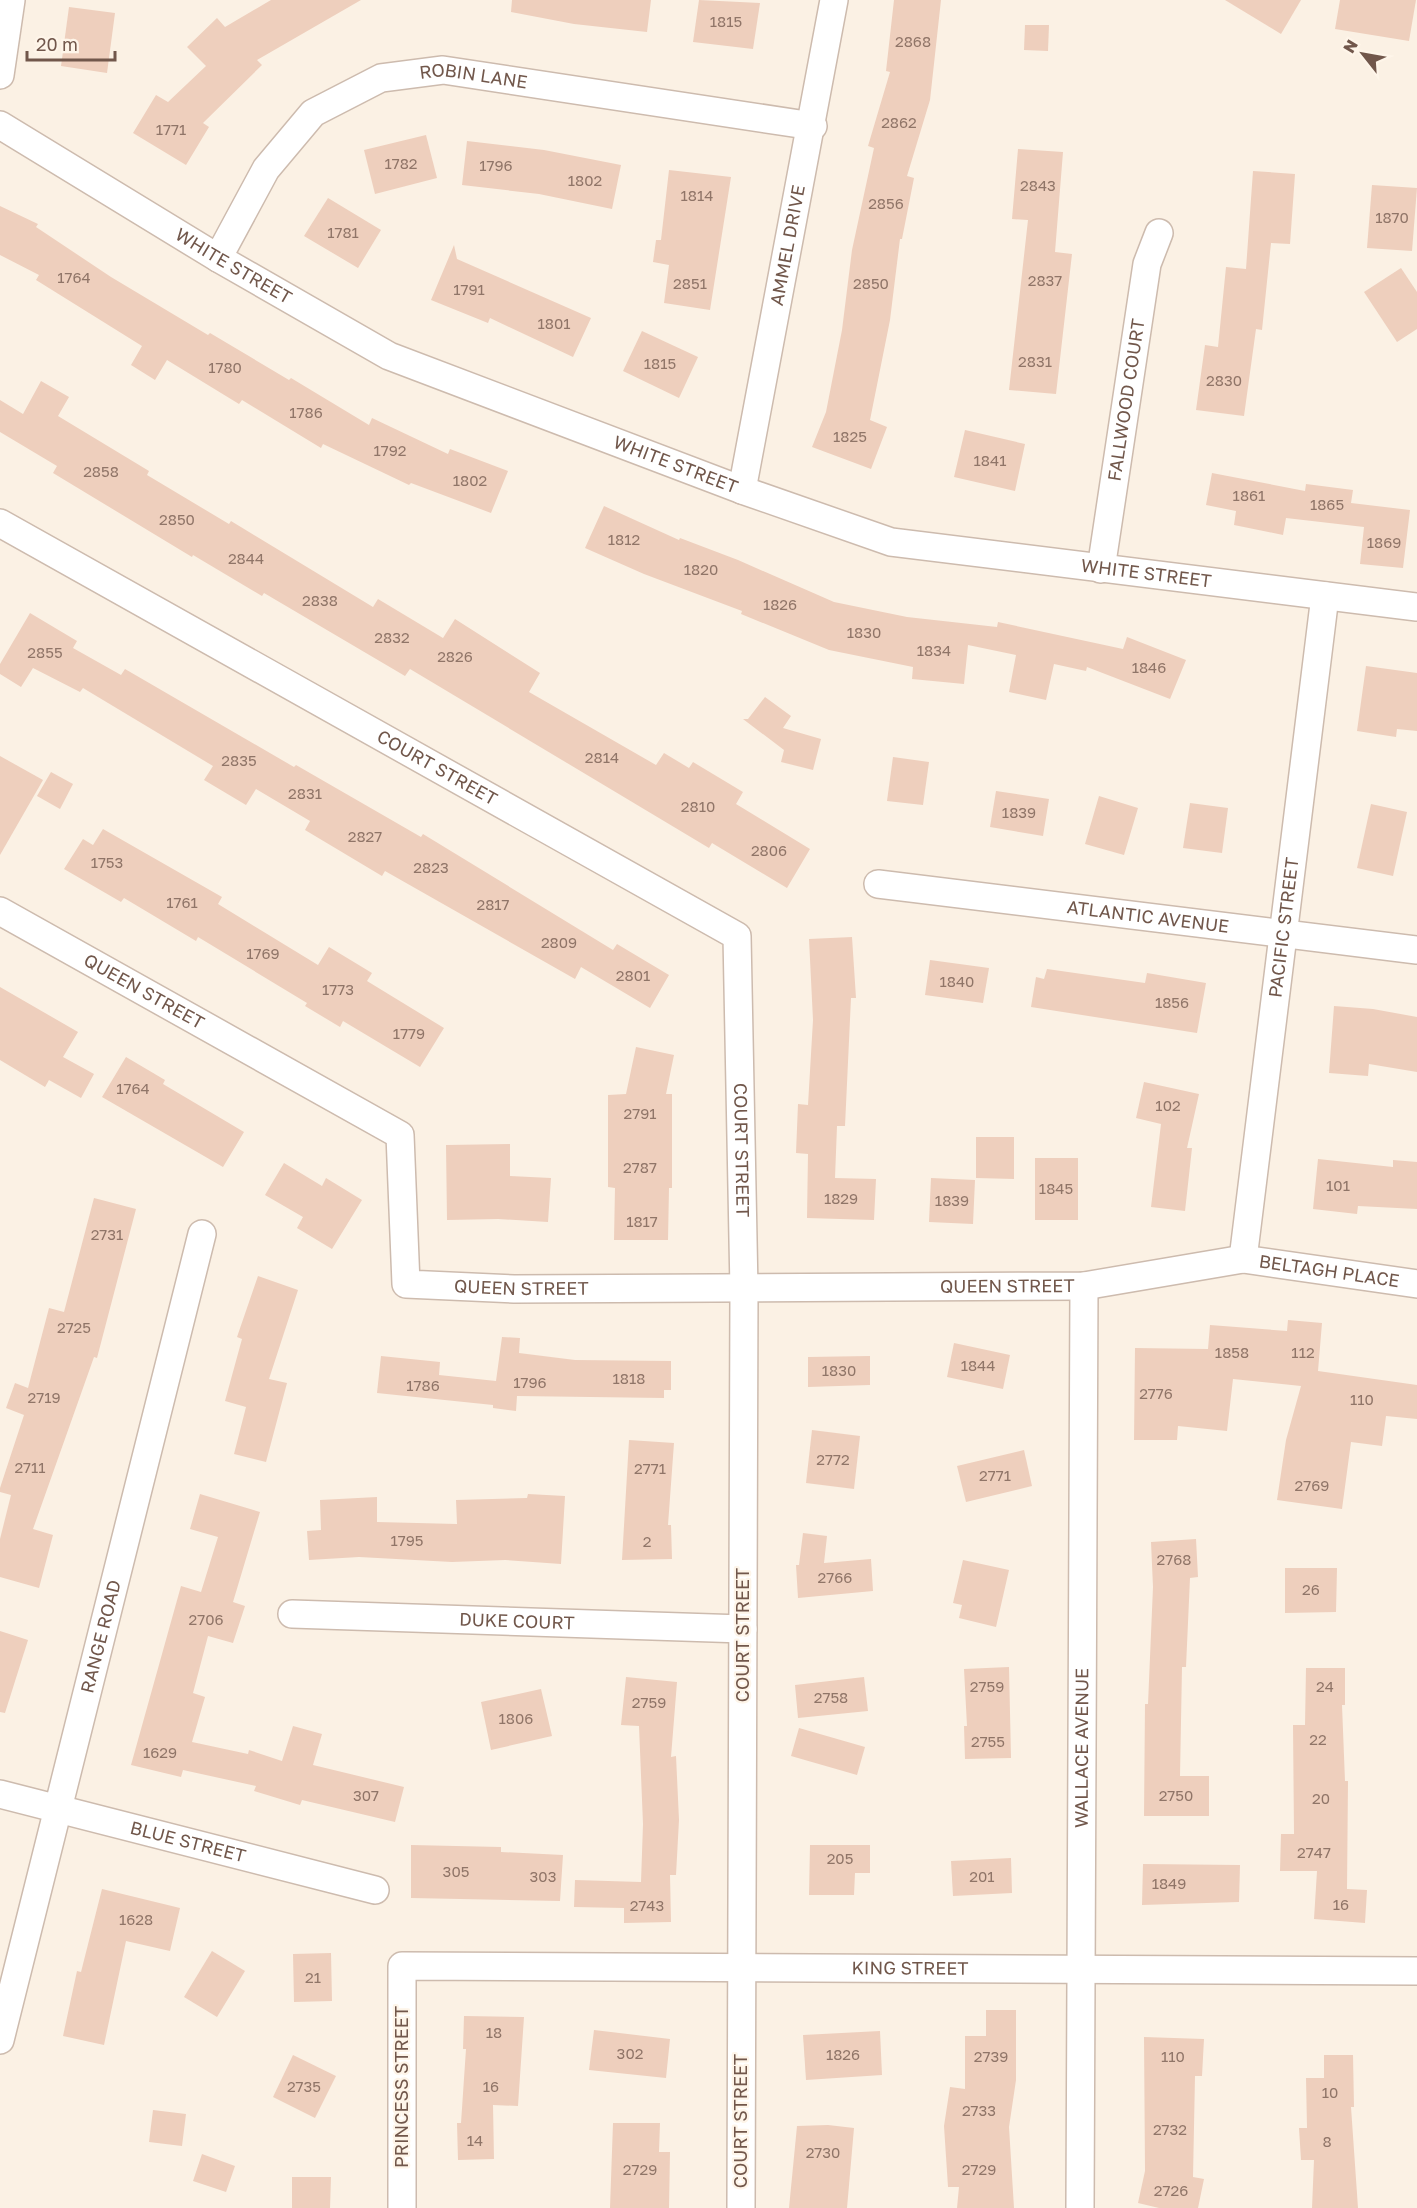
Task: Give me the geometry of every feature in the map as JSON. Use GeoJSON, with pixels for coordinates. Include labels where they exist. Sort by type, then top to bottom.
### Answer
{"type":"FeatureCollection","features":[{"type":"Feature","properties":{"kind":"street"},"geometry":{"type":"LineString","coordinates":[[0,75],[11,0]]}},
{"type":"Feature","properties":{"kind":"street","name":"AMMEL DRIVE"},"geometry":{"type":"LineString","coordinates":[[742,490],[813,126],[834,0]]}},
{"type":"Feature","properties":{"kind":"street","name":"ROBIN LANE"},"geometry":{"type":"LineString","coordinates":[[218,258],[266,169],[313,113],[381,78],[443,70],[813,126]]}},
{"type":"Feature","properties":{"kind":"street","name":"WHITE STREET"},"geometry":{"type":"LineString","coordinates":[[0,125],[218,258],[389,356],[742,490],[891,542],[1417,607]]}},
{"type":"Feature","properties":{"kind":"street","name":"FALLWOOD COURT"},"geometry":{"type":"LineString","coordinates":[[1101,569],[1147,264],[1159,233]]}},
{"type":"Feature","properties":{"kind":"street","name":"COURT STREET"},"geometry":{"type":"LineString","coordinates":[[0,523],[737,936],[744,1290],[741,2208]]}},
{"type":"Feature","properties":{"kind":"street","name":"PACIFIC STREET"},"geometry":{"type":"LineString","coordinates":[[1243,1259],[1324,596]]}},
{"type":"Feature","properties":{"kind":"street","name":"ATLANTIC AVENUE"},"geometry":{"type":"LineString","coordinates":[[878,884],[1417,950]]}},
{"type":"Feature","properties":{"kind":"street","name":"QUEEN STREET"},"geometry":{"type":"LineString","coordinates":[[0,911],[400,1135],[406,1284],[514,1289],[744,1290],[1084,1286],[1243,1259]]}},
{"type":"Feature","properties":{"kind":"street","name":"RANGE ROAD"},"geometry":{"type":"LineString","coordinates":[[0,2040],[202,1234]]}},
{"type":"Feature","properties":{"kind":"street","name":"BELTAGH PLACE"},"geometry":{"type":"LineString","coordinates":[[1243,1259],[1417,1284]]}},
{"type":"Feature","properties":{"kind":"street","name":"WALLACE AVENUE"},"geometry":{"type":"LineString","coordinates":[[1080,2208],[1084,1286]]}},
{"type":"Feature","properties":{"kind":"street","name":"DUKE COURT"},"geometry":{"type":"LineString","coordinates":[[292,1614],[743,1629]]}},
{"type":"Feature","properties":{"kind":"street","name":"BLUE STREET"},"geometry":{"type":"LineString","coordinates":[[0,1794],[375,1890]]}},
{"type":"Feature","properties":{"kind":"street","name":"KING STREET"},"geometry":{"type":"LineString","coordinates":[[402,1966],[1417,1971]]}},
{"type":"Feature","properties":{"kind":"street","name":"PRINCESS STREET"},"geometry":{"type":"LineString","coordinates":[[402,1966],[402,2208]]}},
{"type":"Feature","properties":{"kind":"building"},"geometry":{"type":"Polygon","coordinates":[[[271,0],[361,0],[257,60],[262,65],[203,123],[209,127],[186,165],[133,133],[156,95],[168,102],[206,66],[187,47],[217,18],[225,27],[271,0]]]}},
{"type":"Feature","properties":{"kind":"building"},"geometry":{"type":"Polygon","coordinates":[[[512,0],[651,0],[647,32],[574,24],[511,12],[512,0]]]}},
{"type":"Feature","properties":{"kind":"building"},"geometry":{"type":"Polygon","coordinates":[[[699,0],[760,3],[753,49],[693,42],[699,0]]]}},
{"type":"Feature","properties":{"kind":"building"},"geometry":{"type":"Polygon","coordinates":[[[894,0],[941,0],[930,100],[907,176],[914,178],[902,239],[900,239],[890,320],[870,420],[887,427],[871,469],[812,447],[826,412],[842,330],[852,250],[874,148],[868,146],[890,72],[886,71],[894,0]]]}},
{"type":"Feature","properties":{"kind":"building"},"geometry":{"type":"Polygon","coordinates":[[[1225,0],[1301,0],[1281,34],[1225,0]]]}},
{"type":"Feature","properties":{"kind":"building"},"geometry":{"type":"Polygon","coordinates":[[[1340,0],[1416,0],[1409,41],[1335,29],[1340,0]]]}},
{"type":"Feature","properties":{"kind":"building"},"geometry":{"type":"Polygon","coordinates":[[[69,7],[115,13],[107,73],[61,66],[69,7]]]}},
{"type":"Feature","properties":{"kind":"building"},"geometry":{"type":"Polygon","coordinates":[[[1025,25],[1049,25],[1048,51],[1024,50],[1025,25]]]}},
{"type":"Feature","properties":{"kind":"building"},"geometry":{"type":"Polygon","coordinates":[[[426,135],[437,178],[375,194],[364,150],[426,135]]]}},
{"type":"Feature","properties":{"kind":"building"},"geometry":{"type":"Polygon","coordinates":[[[467,141],[544,150],[621,165],[612,209],[539,194],[462,185],[467,141]]]}},
{"type":"Feature","properties":{"kind":"building"},"geometry":{"type":"Polygon","coordinates":[[[1018,149],[1063,152],[1055,252],[1072,254],[1056,394],[1009,390],[1028,220],[1012,219],[1018,149]]]}},
{"type":"Feature","properties":{"kind":"building"},"geometry":{"type":"Polygon","coordinates":[[[669,170],[731,177],[710,310],[664,303],[669,265],[653,262],[656,240],[661,240],[669,170]]]}},
{"type":"Feature","properties":{"kind":"building"},"geometry":{"type":"Polygon","coordinates":[[[1253,171],[1295,174],[1290,244],[1271,243],[1262,330],[1256,329],[1244,416],[1196,410],[1205,345],[1218,347],[1226,267],[1246,269],[1253,171]]]}},
{"type":"Feature","properties":{"kind":"building"},"geometry":{"type":"Polygon","coordinates":[[[1372,185],[1417,188],[1412,251],[1367,248],[1372,185]]]}},
{"type":"Feature","properties":{"kind":"building"},"geometry":{"type":"Polygon","coordinates":[[[328,198],[381,230],[358,268],[304,236],[328,198]]]}},
{"type":"Feature","properties":{"kind":"building"},"geometry":{"type":"Polygon","coordinates":[[[0,206],[38,224],[36,227],[111,277],[208,335],[210,333],[289,380],[291,378],[369,425],[372,418],[448,454],[450,449],[508,471],[491,513],[411,483],[409,485],[323,444],[321,448],[242,400],[239,404],[167,360],[155,380],[131,365],[142,346],[36,280],[39,275],[0,255],[0,206]]]}},
{"type":"Feature","properties":{"kind":"building"},"geometry":{"type":"Polygon","coordinates":[[[454,245],[457,259],[591,318],[573,357],[490,318],[488,323],[431,300],[454,245]]]}},
{"type":"Feature","properties":{"kind":"building"},"geometry":{"type":"Polygon","coordinates":[[[1401,268],[1417,292],[1417,329],[1397,342],[1364,292],[1401,268]]]}},
{"type":"Feature","properties":{"kind":"building"},"geometry":{"type":"Polygon","coordinates":[[[642,331],[698,357],[679,398],[623,371],[642,331]]]}},
{"type":"Feature","properties":{"kind":"building"},"geometry":{"type":"Polygon","coordinates":[[[41,381],[69,397],[58,416],[149,471],[147,475],[229,524],[231,521],[373,607],[378,599],[443,638],[455,619],[540,673],[529,692],[656,765],[664,753],[689,768],[693,762],[743,792],[736,804],[810,849],[787,888],[712,843],[709,848],[410,669],[405,676],[264,593],[262,596],[193,555],[192,557],[53,473],[57,466],[0,432],[0,400],[23,414],[41,381]]]}},
{"type":"Feature","properties":{"kind":"building"},"geometry":{"type":"Polygon","coordinates":[[[965,430],[1025,444],[1015,491],[954,477],[965,430]]]}},
{"type":"Feature","properties":{"kind":"building"},"geometry":{"type":"Polygon","coordinates":[[[1212,473],[1305,491],[1306,484],[1353,490],[1351,503],[1410,510],[1403,568],[1360,564],[1364,527],[1286,518],[1283,535],[1234,525],[1236,511],[1206,505],[1212,473]]]}},
{"type":"Feature","properties":{"kind":"building"},"geometry":{"type":"Polygon","coordinates":[[[604,506],[679,540],[680,538],[738,560],[834,602],[907,617],[997,627],[998,622],[1123,649],[1127,637],[1186,660],[1170,699],[1087,667],[1086,671],[1054,664],[1046,700],[1009,692],[1016,655],[968,645],[964,684],[912,679],[913,667],[829,650],[741,614],[742,611],[644,574],[585,548],[604,506]]]}},
{"type":"Feature","properties":{"kind":"building"},"geometry":{"type":"Polygon","coordinates":[[[30,613],[77,641],[73,648],[121,675],[125,669],[294,767],[296,765],[421,837],[423,834],[613,950],[617,944],[669,975],[650,1008],[581,967],[575,979],[385,871],[382,876],[305,830],[310,821],[256,789],[246,805],[204,780],[213,766],[83,688],[80,692],[33,668],[21,687],[0,674],[0,664],[30,613]]]}},
{"type":"Feature","properties":{"kind":"building"},"geometry":{"type":"Polygon","coordinates":[[[1366,666],[1417,673],[1417,731],[1397,729],[1396,737],[1357,731],[1366,666]]]}},
{"type":"Feature","properties":{"kind":"building"},"geometry":{"type":"Polygon","coordinates":[[[765,697],[791,716],[783,728],[821,739],[813,770],[781,762],[784,750],[743,719],[748,719],[765,697]]]}},
{"type":"Feature","properties":{"kind":"building"},"geometry":{"type":"Polygon","coordinates":[[[0,756],[43,780],[0,855],[0,756]]]}},
{"type":"Feature","properties":{"kind":"building"},"geometry":{"type":"Polygon","coordinates":[[[893,757],[929,762],[923,805],[887,801],[893,757]]]}},
{"type":"Feature","properties":{"kind":"building"},"geometry":{"type":"Polygon","coordinates":[[[51,772],[73,784],[60,809],[37,796],[51,772]]]}},
{"type":"Feature","properties":{"kind":"building"},"geometry":{"type":"Polygon","coordinates":[[[996,791],[1049,799],[1043,836],[990,827],[996,791]]]}},
{"type":"Feature","properties":{"kind":"building"},"geometry":{"type":"Polygon","coordinates":[[[1099,796],[1138,808],[1124,855],[1085,844],[1099,796]]]}},
{"type":"Feature","properties":{"kind":"building"},"geometry":{"type":"Polygon","coordinates":[[[1190,803],[1228,808],[1222,853],[1183,848],[1190,803]]]}},
{"type":"Feature","properties":{"kind":"building"},"geometry":{"type":"Polygon","coordinates":[[[1371,804],[1407,812],[1393,876],[1357,868],[1371,804]]]}},
{"type":"Feature","properties":{"kind":"building"},"geometry":{"type":"Polygon","coordinates":[[[103,829],[222,897],[218,904],[318,965],[329,947],[372,973],[367,981],[444,1028],[420,1067],[343,1021],[340,1027],[305,1006],[307,1003],[198,937],[196,941],[124,898],[121,902],[64,869],[83,839],[93,845],[103,829]]]}},
{"type":"Feature","properties":{"kind":"building"},"geometry":{"type":"Polygon","coordinates":[[[852,937],[856,998],[851,998],[845,1126],[837,1126],[835,1178],[876,1179],[874,1220],[807,1218],[808,1154],[796,1153],[798,1104],[808,1105],[813,1020],[809,939],[852,937]]]}},
{"type":"Feature","properties":{"kind":"building"},"geometry":{"type":"Polygon","coordinates":[[[930,960],[989,968],[983,1003],[925,995],[930,960]]]}},
{"type":"Feature","properties":{"kind":"building"},"geometry":{"type":"Polygon","coordinates":[[[1047,969],[1145,983],[1147,973],[1206,983],[1197,1033],[1031,1007],[1036,977],[1044,979],[1047,969]]]}},
{"type":"Feature","properties":{"kind":"building"},"geometry":{"type":"Polygon","coordinates":[[[0,987],[78,1032],[63,1057],[94,1074],[81,1098],[49,1080],[45,1087],[0,1060],[0,987]]]}},
{"type":"Feature","properties":{"kind":"building"},"geometry":{"type":"Polygon","coordinates":[[[1334,1006],[1373,1009],[1417,1017],[1417,1072],[1369,1064],[1368,1076],[1329,1073],[1334,1006]]]}},
{"type":"Feature","properties":{"kind":"building"},"geometry":{"type":"Polygon","coordinates":[[[636,1047],[674,1055],[666,1094],[672,1094],[672,1188],[669,1188],[668,1240],[614,1240],[615,1188],[608,1187],[608,1095],[626,1094],[636,1047]]]}},
{"type":"Feature","properties":{"kind":"building"},"geometry":{"type":"Polygon","coordinates":[[[126,1057],[165,1080],[163,1084],[244,1132],[223,1167],[102,1097],[126,1057]]]}},
{"type":"Feature","properties":{"kind":"building"},"geometry":{"type":"Polygon","coordinates":[[[1144,1082],[1199,1094],[1187,1148],[1192,1148],[1185,1211],[1151,1207],[1161,1124],[1136,1118],[1144,1082]]]}},
{"type":"Feature","properties":{"kind":"building"},"geometry":{"type":"Polygon","coordinates":[[[976,1137],[1014,1137],[1014,1179],[976,1178],[976,1137]]]}},
{"type":"Feature","properties":{"kind":"building"},"geometry":{"type":"Polygon","coordinates":[[[510,1144],[510,1176],[551,1178],[548,1222],[498,1219],[447,1220],[446,1145],[510,1144]]]}},
{"type":"Feature","properties":{"kind":"building"},"geometry":{"type":"Polygon","coordinates":[[[1035,1158],[1078,1158],[1078,1220],[1035,1220],[1035,1158]]]}},
{"type":"Feature","properties":{"kind":"building"},"geometry":{"type":"Polygon","coordinates":[[[1318,1159],[1393,1167],[1393,1160],[1417,1162],[1417,1209],[1358,1206],[1357,1214],[1313,1209],[1318,1159]]]}},
{"type":"Feature","properties":{"kind":"building"},"geometry":{"type":"Polygon","coordinates":[[[284,1163],[322,1186],[326,1178],[362,1200],[332,1249],[297,1228],[303,1217],[265,1195],[284,1163]]]}},
{"type":"Feature","properties":{"kind":"building"},"geometry":{"type":"Polygon","coordinates":[[[931,1178],[975,1180],[973,1224],[929,1222],[931,1178]]]}},
{"type":"Feature","properties":{"kind":"building"},"geometry":{"type":"Polygon","coordinates":[[[94,1198],[136,1209],[97,1358],[94,1357],[33,1529],[53,1535],[39,1588],[0,1577],[0,1539],[11,1495],[0,1492],[0,1488],[24,1415],[6,1408],[15,1383],[28,1388],[49,1308],[64,1312],[94,1198]]]}},
{"type":"Feature","properties":{"kind":"building"},"geometry":{"type":"Polygon","coordinates":[[[258,1276],[298,1290],[269,1379],[287,1383],[266,1462],[234,1454],[246,1407],[225,1401],[242,1339],[237,1337],[258,1276]]]}},
{"type":"Feature","properties":{"kind":"building"},"geometry":{"type":"Polygon","coordinates":[[[1288,1320],[1322,1323],[1318,1371],[1417,1385],[1417,1419],[1386,1416],[1382,1446],[1351,1442],[1342,1509],[1277,1500],[1286,1440],[1301,1386],[1233,1379],[1227,1431],[1178,1426],[1177,1440],[1134,1440],[1135,1348],[1208,1349],[1210,1325],[1287,1331],[1288,1320]]]}},
{"type":"Feature","properties":{"kind":"building"},"geometry":{"type":"Polygon","coordinates":[[[502,1337],[520,1338],[519,1353],[575,1360],[671,1361],[671,1390],[664,1390],[664,1398],[517,1396],[516,1411],[493,1408],[493,1405],[377,1393],[381,1356],[440,1362],[439,1375],[496,1381],[502,1337]]]}},
{"type":"Feature","properties":{"kind":"building"},"geometry":{"type":"Polygon","coordinates":[[[954,1343],[1010,1355],[1003,1389],[947,1377],[954,1343]]]}},
{"type":"Feature","properties":{"kind":"building"},"geometry":{"type":"Polygon","coordinates":[[[870,1356],[870,1385],[808,1387],[808,1357],[870,1356]]]}},
{"type":"Feature","properties":{"kind":"building"},"geometry":{"type":"Polygon","coordinates":[[[812,1430],[860,1436],[854,1489],[806,1483],[812,1430]]]}},
{"type":"Feature","properties":{"kind":"building"},"geometry":{"type":"Polygon","coordinates":[[[629,1440],[674,1443],[668,1525],[671,1525],[672,1559],[622,1560],[629,1440]]]}},
{"type":"Feature","properties":{"kind":"building"},"geometry":{"type":"Polygon","coordinates":[[[1024,1450],[1032,1486],[966,1502],[957,1466],[1024,1450]]]}},
{"type":"Feature","properties":{"kind":"building"},"geometry":{"type":"Polygon","coordinates":[[[200,1494],[260,1512],[233,1602],[245,1606],[233,1643],[208,1636],[193,1693],[205,1697],[192,1742],[248,1754],[249,1750],[282,1761],[293,1726],[322,1734],[313,1765],[404,1787],[395,1822],[302,1800],[300,1805],[254,1791],[256,1786],[183,1770],[181,1777],[131,1765],[181,1586],[201,1592],[218,1537],[190,1529],[200,1494]]]}},
{"type":"Feature","properties":{"kind":"building"},"geometry":{"type":"Polygon","coordinates":[[[528,1494],[565,1496],[561,1564],[505,1560],[452,1562],[359,1557],[309,1560],[307,1531],[321,1530],[320,1500],[377,1497],[377,1522],[457,1524],[456,1500],[527,1498],[528,1494]]]}},
{"type":"Feature","properties":{"kind":"building"},"geometry":{"type":"Polygon","coordinates":[[[803,1533],[827,1536],[824,1563],[871,1559],[873,1591],[798,1598],[796,1565],[799,1565],[803,1533]]]}},
{"type":"Feature","properties":{"kind":"building"},"geometry":{"type":"Polygon","coordinates":[[[1196,1539],[1198,1577],[1190,1578],[1186,1667],[1182,1667],[1180,1776],[1209,1776],[1209,1816],[1144,1816],[1145,1704],[1148,1704],[1153,1587],[1151,1542],[1196,1539]]]}},
{"type":"Feature","properties":{"kind":"building"},"geometry":{"type":"Polygon","coordinates":[[[963,1560],[1009,1570],[996,1627],[959,1618],[962,1605],[953,1603],[963,1560]]]}},
{"type":"Feature","properties":{"kind":"building"},"geometry":{"type":"Polygon","coordinates":[[[1285,1568],[1337,1568],[1336,1612],[1285,1613],[1285,1568]]]}},
{"type":"Feature","properties":{"kind":"building"},"geometry":{"type":"Polygon","coordinates":[[[0,1631],[28,1640],[5,1713],[0,1712],[0,1631]]]}},
{"type":"Feature","properties":{"kind":"building"},"geometry":{"type":"Polygon","coordinates":[[[1009,1667],[1011,1758],[965,1759],[964,1726],[967,1726],[964,1669],[1009,1667]]]}},
{"type":"Feature","properties":{"kind":"building"},"geometry":{"type":"Polygon","coordinates":[[[1306,1668],[1345,1668],[1345,1705],[1342,1705],[1345,1781],[1348,1781],[1347,1889],[1367,1890],[1365,1923],[1314,1919],[1317,1871],[1280,1871],[1281,1834],[1294,1834],[1293,1725],[1305,1725],[1306,1668]]]}},
{"type":"Feature","properties":{"kind":"building"},"geometry":{"type":"Polygon","coordinates":[[[626,1677],[677,1682],[671,1757],[676,1756],[679,1820],[676,1875],[670,1875],[671,1922],[624,1923],[624,1908],[574,1907],[575,1880],[641,1882],[643,1824],[639,1726],[621,1725],[626,1677]]]}},
{"type":"Feature","properties":{"kind":"building"},"geometry":{"type":"Polygon","coordinates":[[[864,1677],[868,1711],[798,1718],[795,1685],[864,1677]]]}},
{"type":"Feature","properties":{"kind":"building"},"geometry":{"type":"Polygon","coordinates":[[[541,1689],[552,1736],[491,1750],[481,1702],[541,1689]]]}},
{"type":"Feature","properties":{"kind":"building"},"geometry":{"type":"Polygon","coordinates":[[[799,1728],[865,1747],[857,1775],[791,1756],[799,1728]]]}},
{"type":"Feature","properties":{"kind":"building"},"geometry":{"type":"Polygon","coordinates":[[[411,1845],[501,1847],[501,1852],[563,1855],[560,1901],[411,1898],[411,1845]]]}},
{"type":"Feature","properties":{"kind":"building"},"geometry":{"type":"Polygon","coordinates":[[[810,1845],[870,1845],[870,1873],[855,1873],[854,1895],[809,1895],[810,1845]]]}},
{"type":"Feature","properties":{"kind":"building"},"geometry":{"type":"Polygon","coordinates":[[[1011,1858],[1012,1893],[953,1896],[951,1861],[1011,1858]]]}},
{"type":"Feature","properties":{"kind":"building"},"geometry":{"type":"Polygon","coordinates":[[[1143,1864],[1240,1865],[1239,1902],[1142,1905],[1143,1864]]]}},
{"type":"Feature","properties":{"kind":"building"},"geometry":{"type":"Polygon","coordinates":[[[102,1889],[180,1908],[170,1951],[126,1941],[104,2045],[63,2036],[77,1971],[81,1972],[102,1889]]]}},
{"type":"Feature","properties":{"kind":"building"},"geometry":{"type":"Polygon","coordinates":[[[212,1951],[245,1971],[217,2017],[184,1997],[212,1951]]]}},
{"type":"Feature","properties":{"kind":"building"},"geometry":{"type":"Polygon","coordinates":[[[331,1953],[332,2001],[294,2002],[293,1954],[331,1953]]]}},
{"type":"Feature","properties":{"kind":"building"},"geometry":{"type":"Polygon","coordinates":[[[986,2010],[1016,2010],[1016,2080],[1009,2127],[1014,2208],[957,2208],[959,2187],[948,2187],[944,2126],[950,2087],[965,2089],[965,2036],[986,2036],[986,2010]]]}},
{"type":"Feature","properties":{"kind":"building"},"geometry":{"type":"Polygon","coordinates":[[[464,2016],[524,2017],[518,2106],[493,2105],[494,2159],[458,2160],[457,2123],[461,2123],[466,2049],[463,2049],[464,2016]]]}},
{"type":"Feature","properties":{"kind":"building"},"geometry":{"type":"Polygon","coordinates":[[[594,2030],[670,2039],[666,2078],[589,2070],[594,2030]]]}},
{"type":"Feature","properties":{"kind":"building"},"geometry":{"type":"Polygon","coordinates":[[[880,2031],[882,2075],[806,2080],[803,2035],[880,2031]]]}},
{"type":"Feature","properties":{"kind":"building"},"geometry":{"type":"Polygon","coordinates":[[[1144,2037],[1204,2039],[1202,2076],[1195,2076],[1193,2177],[1204,2179],[1198,2208],[1159,2208],[1138,2203],[1145,2171],[1144,2037]]]}},
{"type":"Feature","properties":{"kind":"building"},"geometry":{"type":"Polygon","coordinates":[[[293,2055],[336,2076],[315,2118],[273,2097],[293,2055]]]}},
{"type":"Feature","properties":{"kind":"building"},"geometry":{"type":"Polygon","coordinates":[[[1324,2055],[1353,2055],[1354,2107],[1351,2107],[1358,2208],[1312,2208],[1314,2160],[1301,2160],[1299,2128],[1307,2128],[1306,2078],[1324,2078],[1324,2055]]]}},
{"type":"Feature","properties":{"kind":"building"},"geometry":{"type":"Polygon","coordinates":[[[153,2110],[186,2114],[182,2146],[149,2142],[153,2110]]]}},
{"type":"Feature","properties":{"kind":"building"},"geometry":{"type":"Polygon","coordinates":[[[613,2123],[660,2123],[659,2152],[670,2152],[669,2208],[610,2208],[613,2123]]]}},
{"type":"Feature","properties":{"kind":"building"},"geometry":{"type":"Polygon","coordinates":[[[828,2125],[854,2128],[847,2208],[789,2208],[797,2126],[828,2125]]]}},
{"type":"Feature","properties":{"kind":"building"},"geometry":{"type":"Polygon","coordinates":[[[202,2154],[235,2166],[226,2192],[193,2181],[202,2154]]]}},
{"type":"Feature","properties":{"kind":"building"},"geometry":{"type":"Polygon","coordinates":[[[292,2177],[331,2177],[330,2208],[292,2208],[292,2177]]]}}]}
